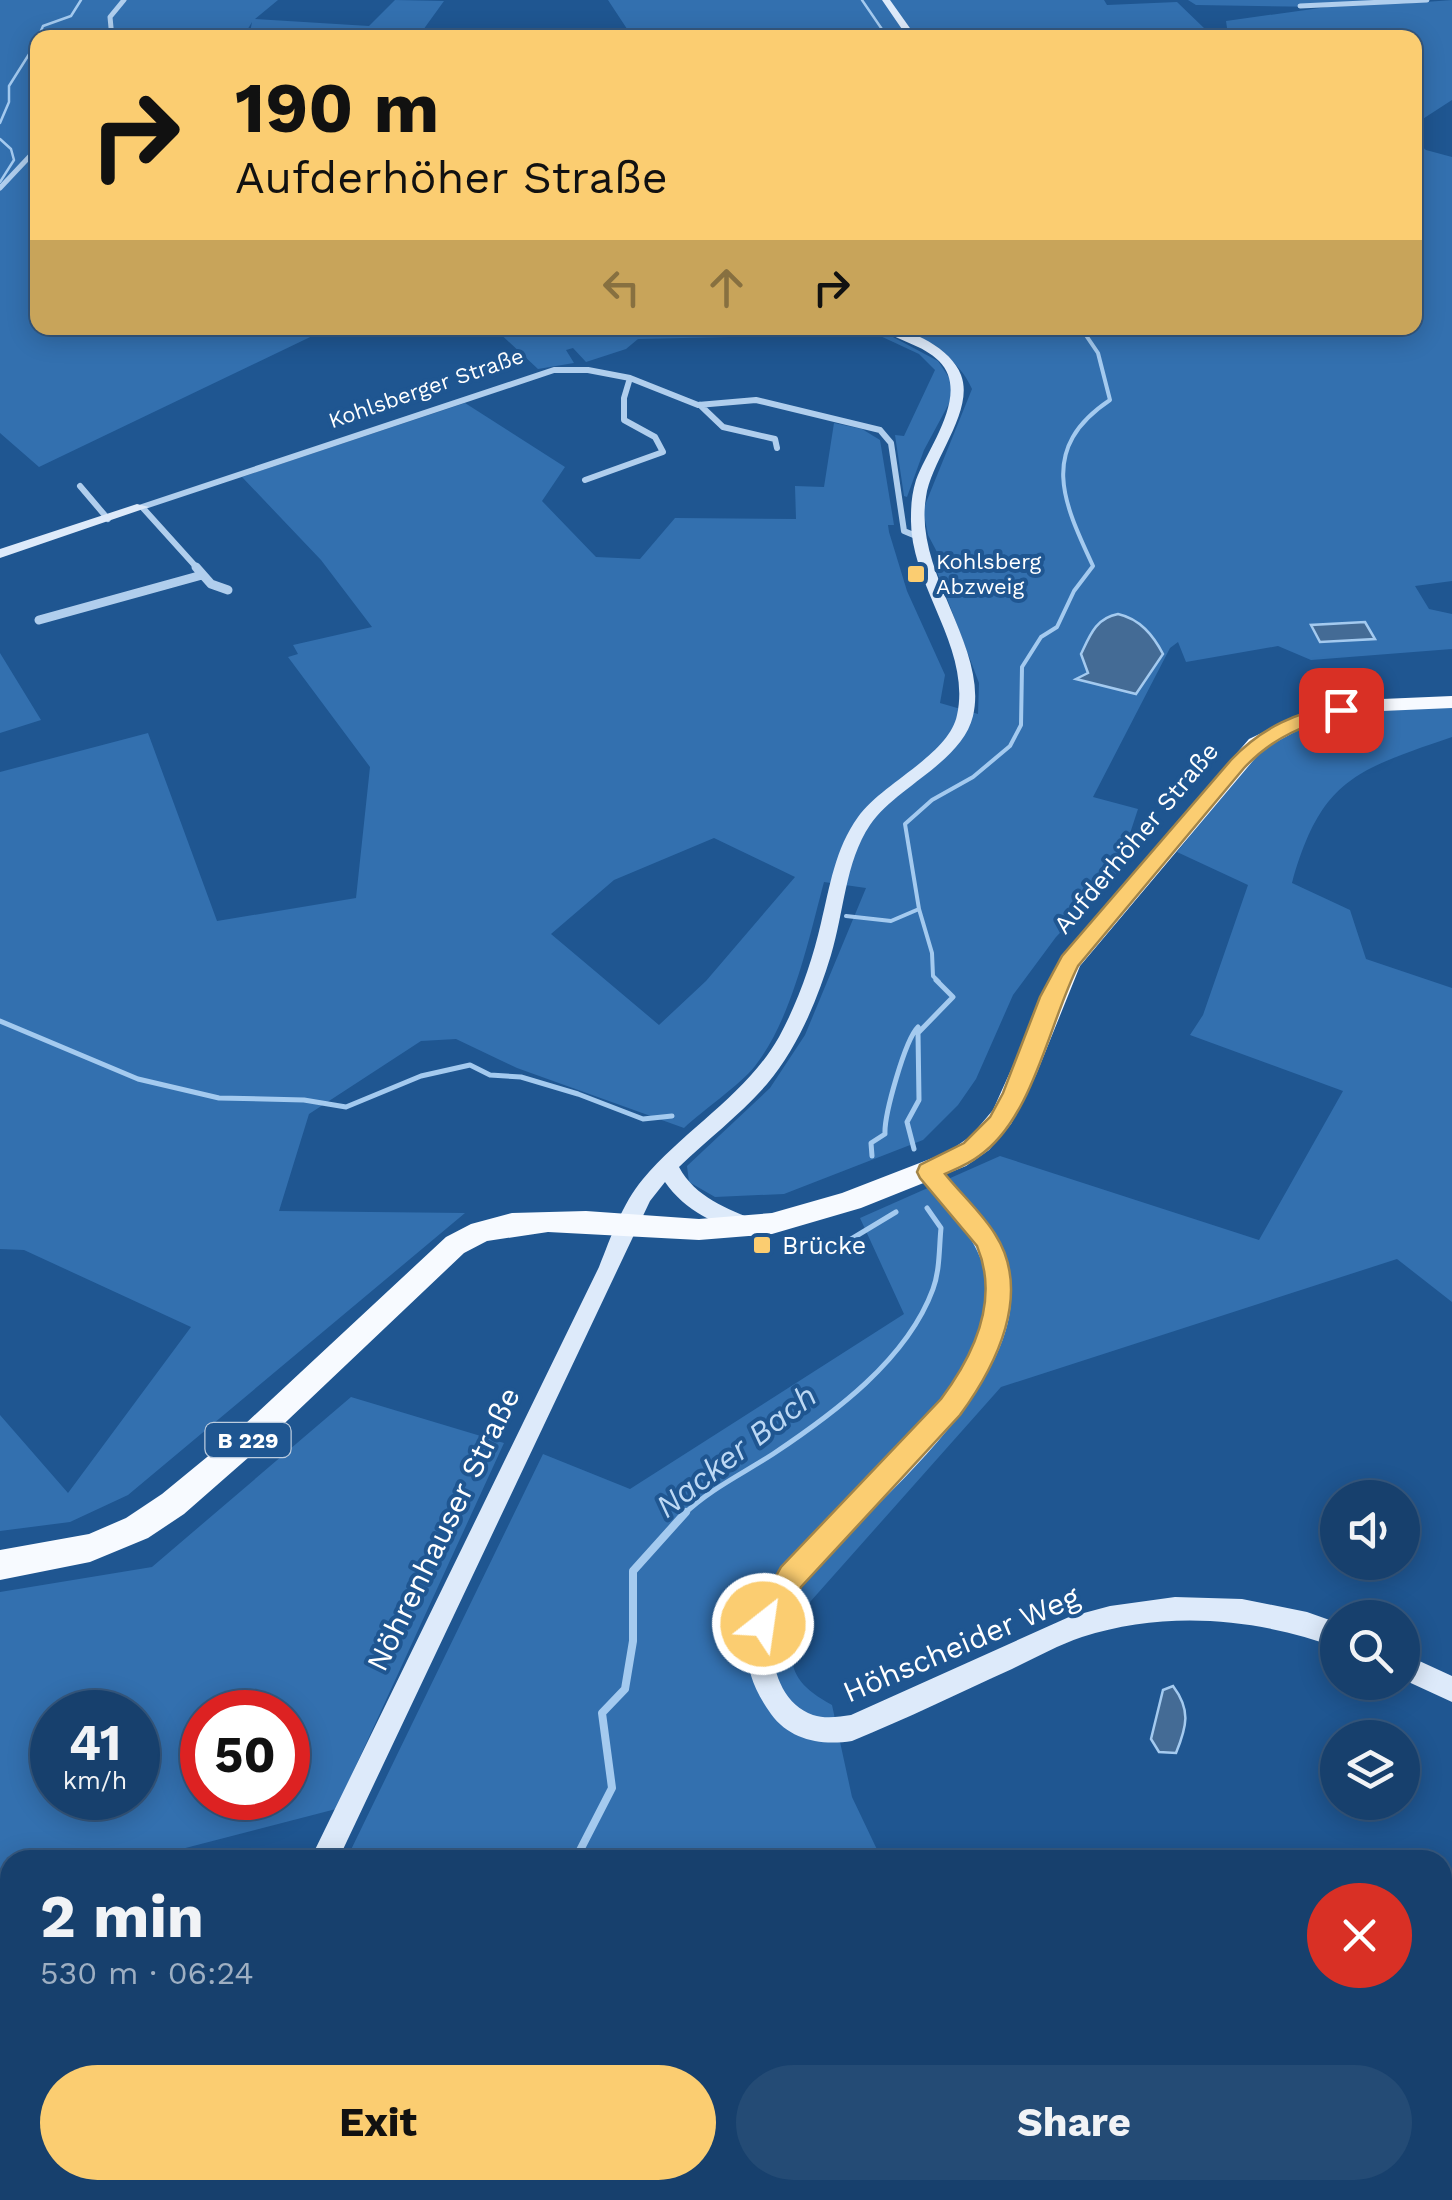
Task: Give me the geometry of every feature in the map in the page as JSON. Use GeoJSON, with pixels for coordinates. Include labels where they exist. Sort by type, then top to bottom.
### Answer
{"type":"FeatureCollection","features":[{"type":"Feature","properties":{"kind":"main road"},"geometry":{"type":"LineString","coordinates":[[886,0],[907,30]]}},
{"type":"Feature","properties":{"kind":"main road"},"geometry":{"type":"LineString","coordinates":[[899,335],[941,357],[959,385],[955,408],[925,469],[918,498],[916,536]]}},
{"type":"Feature","properties":{"kind":"main road","name":"Kohlsberger Straße"},"geometry":{"type":"LineString","coordinates":[[0,554],[142,507]]}},
{"type":"Feature","properties":{"kind":"main road","name":"Nöhrenhauser Straße"},"geometry":{"type":"LineString","coordinates":[[329,1850],[641,1196],[668,1165],[756,1082],[777,1056],[823,950],[852,840],[884,796],[936,756],[963,724],[967,700],[963,674],[924,571],[916,536]]}},
{"type":"Feature","properties":{"kind":"main road","name":"Aufderhöher Straße"},"geometry":{"type":"LineString","coordinates":[[626,1228],[750,1227],[831,1209],[929,1172],[972,1150],[998,1123],[1014,1094],[1051,997],[1070,962],[1256,744],[1312,715],[1382,705],[1452,702]]}},
{"type":"Feature","properties":{"kind":"main road"},"geometry":{"type":"LineString","coordinates":[[668,1165],[684,1194],[750,1227]]}},
{"type":"Feature","properties":{"kind":"main road","name":"Höhscheider Weg"},"geometry":{"type":"LineString","coordinates":[[929,1172],[986,1241],[994,1258],[999,1290],[992,1334],[969,1382],[950,1407],[791,1577],[766,1613],[760,1640],[762,1666],[768,1687],[785,1712],[817,1731],[852,1728],[1017,1650],[1115,1614],[1205,1608],[1258,1614],[1320,1631]]}},
{"type":"Feature","properties":{"kind":"main road","name":"B 229"},"geometry":{"type":"LineString","coordinates":[[0,1565],[90,1548],[136,1528],[173,1504],[215,1470],[467,1236],[496,1225],[534,1220],[626,1228]]}},
{"type":"Feature","properties":{"kind":"main road"},"geometry":{"type":"LineString","coordinates":[[1420,1674],[1452,1689]]}},
{"type":"Feature","properties":{"kind":"street"},"geometry":{"type":"LineString","coordinates":[[111,30],[110,17],[124,0]]}},
{"type":"Feature","properties":{"kind":"street"},"geometry":{"type":"LineString","coordinates":[[1300,6],[1427,0]]}},
{"type":"Feature","properties":{"kind":"street"},"geometry":{"type":"LineString","coordinates":[[0,188],[23,170],[30,152]]}},
{"type":"Feature","properties":{"kind":"street","name":"Kohlsberger Straße"},"geometry":{"type":"LineString","coordinates":[[142,507],[538,373],[588,370],[630,378],[700,405],[756,400],[885,432],[891,443],[904,531],[916,536]]}},
{"type":"Feature","properties":{"kind":"street"},"geometry":{"type":"LineString","coordinates":[[585,480],[663,452],[655,437],[624,418],[630,378]]}},
{"type":"Feature","properties":{"kind":"street"},"geometry":{"type":"LineString","coordinates":[[700,405],[716,422],[746,436],[775,438],[777,448]]}},
{"type":"Feature","properties":{"kind":"street"},"geometry":{"type":"LineString","coordinates":[[80,486],[108,518]]}},
{"type":"Feature","properties":{"kind":"street"},"geometry":{"type":"LineString","coordinates":[[142,507],[211,584],[228,590]]}},
{"type":"Feature","properties":{"kind":"street"},"geometry":{"type":"LineString","coordinates":[[39,620],[202,575]]}},
{"type":"Feature","properties":{"kind":"shaded area"},"geometry":{"type":"Polygon","coordinates":[[[0,0],[278,0],[255,19],[369,26],[395,0],[444,1],[423,30],[250,30],[252,22],[247,30],[30,30],[30,335],[314,335],[39,467],[0,433],[0,0]]]}},
{"type":"Feature","properties":{"kind":"shaded area"},"geometry":{"type":"Polygon","coordinates":[[[608,0],[1104,0],[1107,5],[1177,2],[1204,28],[1227,28],[1226,21],[1327,7],[1196,5],[1188,0],[1421,0],[1398,4],[1452,0],[1452,100],[1422,119],[1422,30],[628,30],[608,0]]]}},
{"type":"Feature","properties":{"kind":"shaded area"},"geometry":{"type":"Polygon","coordinates":[[[1422,147],[1452,157],[1452,581],[1415,586],[1429,609],[1452,614],[1452,649],[1311,660],[1278,646],[1186,662],[1178,642],[1170,648],[1093,797],[1138,809],[1117,873],[1056,937],[1013,995],[976,1079],[958,1105],[923,1140],[784,1194],[715,1197],[689,1182],[687,1166],[770,1088],[805,1035],[866,888],[824,882],[798,977],[768,1047],[748,1073],[684,1128],[517,1068],[456,1039],[421,1041],[309,1114],[279,1211],[465,1213],[128,1495],[70,1522],[0,1531],[0,1415],[68,1493],[191,1327],[24,1250],[0,1249],[0,772],[148,733],[217,921],[356,898],[370,767],[288,657],[298,654],[293,645],[372,627],[321,560],[242,477],[465,403],[565,467],[542,501],[596,557],[640,559],[675,518],[796,519],[795,486],[824,487],[834,423],[862,429],[880,440],[894,525],[888,525],[889,532],[907,591],[945,675],[940,703],[978,714],[979,683],[934,564],[937,552],[928,535],[923,510],[972,389],[951,360],[913,335],[1422,335],[1422,147]],[[714,838],[614,880],[551,934],[659,1025],[706,981],[795,877],[714,838]]]}},
{"type":"Feature","properties":{"kind":"shaded area"},"geometry":{"type":"Polygon","coordinates":[[[502,335],[828,335],[638,339],[626,349],[586,362],[573,348],[566,350],[574,363],[538,369],[502,335]]]}},
{"type":"Feature","properties":{"kind":"shaded area"},"geometry":{"type":"Polygon","coordinates":[[[878,335],[889,335],[938,361],[950,379],[953,396],[924,450],[907,497],[895,435],[904,436],[935,370],[919,354],[878,335]]]}},
{"type":"Feature","properties":{"kind":"shaded area"},"geometry":{"type":"Polygon","coordinates":[[[1118,614],[1145,629],[1163,654],[1136,694],[1076,679],[1088,673],[1081,654],[1091,634],[1104,619],[1118,614]]]}},
{"type":"Feature","properties":{"kind":"shaded area"},"geometry":{"type":"Polygon","coordinates":[[[1365,622],[1375,639],[1320,642],[1311,625],[1365,622]]]}},
{"type":"Feature","properties":{"kind":"shaded area"},"geometry":{"type":"Polygon","coordinates":[[[0,653],[41,720],[0,733],[0,653]]]}},
{"type":"Feature","properties":{"kind":"shaded area"},"geometry":{"type":"Polygon","coordinates":[[[1452,706],[1452,737],[1391,759],[1347,783],[1316,821],[1292,883],[1350,910],[1366,959],[1452,988],[1452,1302],[1397,1259],[1001,1387],[810,1602],[793,1648],[792,1661],[803,1684],[832,1705],[852,1797],[877,1850],[351,1850],[543,1454],[630,1489],[904,1314],[860,1218],[1000,1156],[1259,1240],[1343,1091],[1190,1035],[1203,1015],[1248,885],[1177,852],[1234,779],[1268,746],[1307,723],[1378,710],[1452,706]]]}},
{"type":"Feature","properties":{"kind":"shaded area"},"geometry":{"type":"Polygon","coordinates":[[[351,1397],[504,1443],[336,1809],[310,1816],[310,1690],[180,1690],[180,1820],[294,1820],[178,1850],[0,1850],[0,1592],[152,1567],[351,1397]]]}},
{"type":"Feature","properties":{"kind":"shaded area"},"geometry":{"type":"Polygon","coordinates":[[[1173,1686],[1183,1703],[1185,1726],[1176,1753],[1159,1752],[1151,1739],[1163,1690],[1173,1686]]]}},
{"type":"Feature","properties":{"kind":"waterway"},"geometry":{"type":"LineString","coordinates":[[41,30],[71,16],[81,0]]}},
{"type":"Feature","properties":{"kind":"waterway","name":"Nacker Bach"},"geometry":{"type":"LineString","coordinates":[[862,0],[883,30]]}},
{"type":"Feature","properties":{"kind":"waterway"},"geometry":{"type":"LineString","coordinates":[[0,123],[9,102],[9,86],[30,53]]}},
{"type":"Feature","properties":{"kind":"waterway"},"geometry":{"type":"LineString","coordinates":[[0,139],[11,149],[14,160],[0,182]]}},
{"type":"Feature","properties":{"kind":"waterway","name":"Nacker Bach"},"geometry":{"type":"LineString","coordinates":[[919,909],[905,824],[932,800],[973,777],[1010,746],[1021,725],[1022,667],[1041,637],[1057,627],[1074,591],[1093,566],[1073,520],[1063,477],[1073,437],[1087,418],[1110,400],[1098,353],[1086,335]]}},
{"type":"Feature","properties":{"kind":"waterway"},"geometry":{"type":"LineString","coordinates":[[846,916],[891,921],[919,909]]}},
{"type":"Feature","properties":{"kind":"waterway","name":"Nacker Bach"},"geometry":{"type":"LineString","coordinates":[[919,909],[932,953],[933,976],[939,982]]}},
{"type":"Feature","properties":{"kind":"waterway","name":"Nacker Bach"},"geometry":{"type":"LineString","coordinates":[[914,1149],[907,1122],[919,1100],[918,1033],[953,997],[936,980]]}},
{"type":"Feature","properties":{"kind":"waterway"},"geometry":{"type":"LineString","coordinates":[[0,1021],[138,1079],[219,1098],[304,1100],[346,1107],[421,1076],[470,1065],[490,1075],[521,1077],[578,1094],[643,1119],[672,1116]]}},
{"type":"Feature","properties":{"kind":"waterway"},"geometry":{"type":"LineString","coordinates":[[872,1156],[871,1143],[885,1134],[896,1078],[918,1027]]}},
{"type":"Feature","properties":{"kind":"waterway"},"geometry":{"type":"LineString","coordinates":[[685,1514],[820,1421],[887,1362],[921,1315],[937,1274],[941,1228],[927,1208]]}},
{"type":"Feature","properties":{"kind":"waterway"},"geometry":{"type":"LineString","coordinates":[[828,1253],[896,1212]]}},
{"type":"Feature","properties":{"kind":"waterway","name":"Nacker Bach"},"geometry":{"type":"LineString","coordinates":[[580,1850],[612,1788],[602,1713],[625,1689],[633,1641],[633,1571],[685,1514]]}},
{"type":"Feature","properties":{"kind":"place","name":"Kohlsberg Abzweig"},"geometry":{"type":"Point","coordinates":[916,574]}},
{"type":"Feature","properties":{"kind":"place","name":"Brücke"},"geometry":{"type":"Point","coordinates":[762,1245]}},
{"type":"Feature","properties":{"kind":"route"},"geometry":{"type":"LineString","coordinates":[[763,1624],[774,1599],[791,1577],[922,1440],[969,1382],[984,1356],[997,1313],[999,1290],[994,1258],[957,1202],[929,1172],[972,1150],[1005,1114],[1051,997],[1070,962],[1238,764],[1256,744],[1286,726],[1312,715],[1341,710]]}}]}
